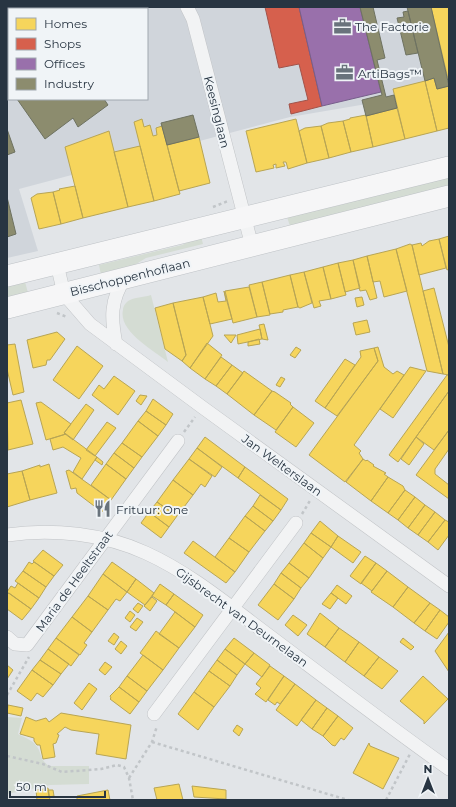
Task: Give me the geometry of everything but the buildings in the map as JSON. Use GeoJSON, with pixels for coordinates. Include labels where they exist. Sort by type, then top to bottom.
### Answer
{"type":"FeatureCollection","features":[{"type":"Feature","properties":{"kind":"main road"},"geometry":{"type":"LineString","coordinates":[[7,276],[449,167]]}},
{"type":"Feature","properties":{"kind":"main road","name":"Bisschoppenhoflaan"},"geometry":{"type":"LineString","coordinates":[[7,308],[449,196]]}},
{"type":"Feature","properties":{"kind":"street","name":"Keesinglaan"},"geometry":{"type":"LineString","coordinates":[[187,7],[193,19],[244,218]]}},
{"type":"Feature","properties":{"kind":"street"},"geometry":{"type":"LineString","coordinates":[[244,218],[252,246]]}},
{"type":"Feature","properties":{"kind":"street","name":"Jan Welterslaan"},"geometry":{"type":"LineString","coordinates":[[57,264],[64,294],[90,324],[449,586]]}},
{"type":"Feature","properties":{"kind":"street"},"geometry":{"type":"LineString","coordinates":[[116,344],[111,320],[112,305],[117,291],[125,278]]}},
{"type":"Feature","properties":{"kind":"street","name":"Maria de Heeltstraat"},"geometry":{"type":"LineString","coordinates":[[27,646],[178,441]]}},
{"type":"Feature","properties":{"kind":"street"},"geometry":{"type":"LineString","coordinates":[[154,714],[296,522]]}},
{"type":"Feature","properties":{"kind":"street","name":"Gijsbrecht van Deurnelaan"},"geometry":{"type":"LineString","coordinates":[[7,535],[39,532],[72,534],[104,540],[145,553],[174,567],[232,608],[449,769]]}},
{"type":"Feature","properties":{"kind":"street"},"geometry":{"type":"LineString","coordinates":[[7,637],[15,644],[27,646]]}},
{"type":"Feature","properties":{"kind":"path"},"geometry":{"type":"LineString","coordinates":[[178,441],[202,407]]}},
{"type":"Feature","properties":{"kind":"path"},"geometry":{"type":"LineString","coordinates":[[296,522],[317,490]]}},
{"type":"Feature","properties":{"kind":"path"},"geometry":{"type":"LineString","coordinates":[[7,695],[29,658],[27,646]]}},
{"type":"Feature","properties":{"kind":"path"},"geometry":{"type":"LineString","coordinates":[[129,778],[152,742],[159,721],[154,714]]}},
{"type":"Feature","properties":{"kind":"path"},"geometry":{"type":"LineString","coordinates":[[152,742],[348,800]]}},
{"type":"Feature","properties":{"kind":"path"},"geometry":{"type":"LineString","coordinates":[[386,800],[416,744]]}},
{"type":"Feature","properties":{"kind":"path"},"geometry":{"type":"LineString","coordinates":[[7,756],[43,764],[62,772],[100,770],[117,766],[124,767],[129,778],[133,800]]}},
{"type":"Feature","properties":{"kind":"shaded area"},"geometry":{"type":"Polygon","coordinates":[[[7,7],[449,7],[449,90],[290,117],[19,189],[38,251],[7,258],[7,7]]]}},
{"type":"Feature","properties":{"kind":"shaded area"},"geometry":{"type":"Polygon","coordinates":[[[449,174],[449,190],[291,229],[286,214],[449,174]]]}},
{"type":"Feature","properties":{"kind":"shaded area"},"geometry":{"type":"Polygon","coordinates":[[[201,236],[203,244],[146,258],[128,269],[101,275],[99,265],[182,245],[201,236]]]}},
{"type":"Feature","properties":{"kind":"shaded area"},"geometry":{"type":"Polygon","coordinates":[[[24,278],[28,293],[7,298],[7,282],[24,278]]]}},
{"type":"Feature","properties":{"kind":"shaded area"},"geometry":{"type":"Polygon","coordinates":[[[151,295],[168,362],[131,333],[123,318],[123,310],[127,302],[135,298],[151,295]]]}},
{"type":"Feature","properties":{"kind":"shaded area"},"geometry":{"type":"Polygon","coordinates":[[[7,717],[22,718],[18,734],[35,744],[44,761],[49,766],[89,766],[89,784],[50,785],[7,794],[7,717]]]}},
{"type":"Feature","properties":{"kind":"place","name":"The Factorie"},"geometry":{"type":"Point","coordinates":[342,26]}},
{"type":"Feature","properties":{"kind":"place","name":"ArtiBags™"},"geometry":{"type":"Point","coordinates":[345,73]}},
{"type":"Feature","properties":{"kind":"place","name":"Frituur: One"},"geometry":{"type":"Point","coordinates":[103,509]}}]}
